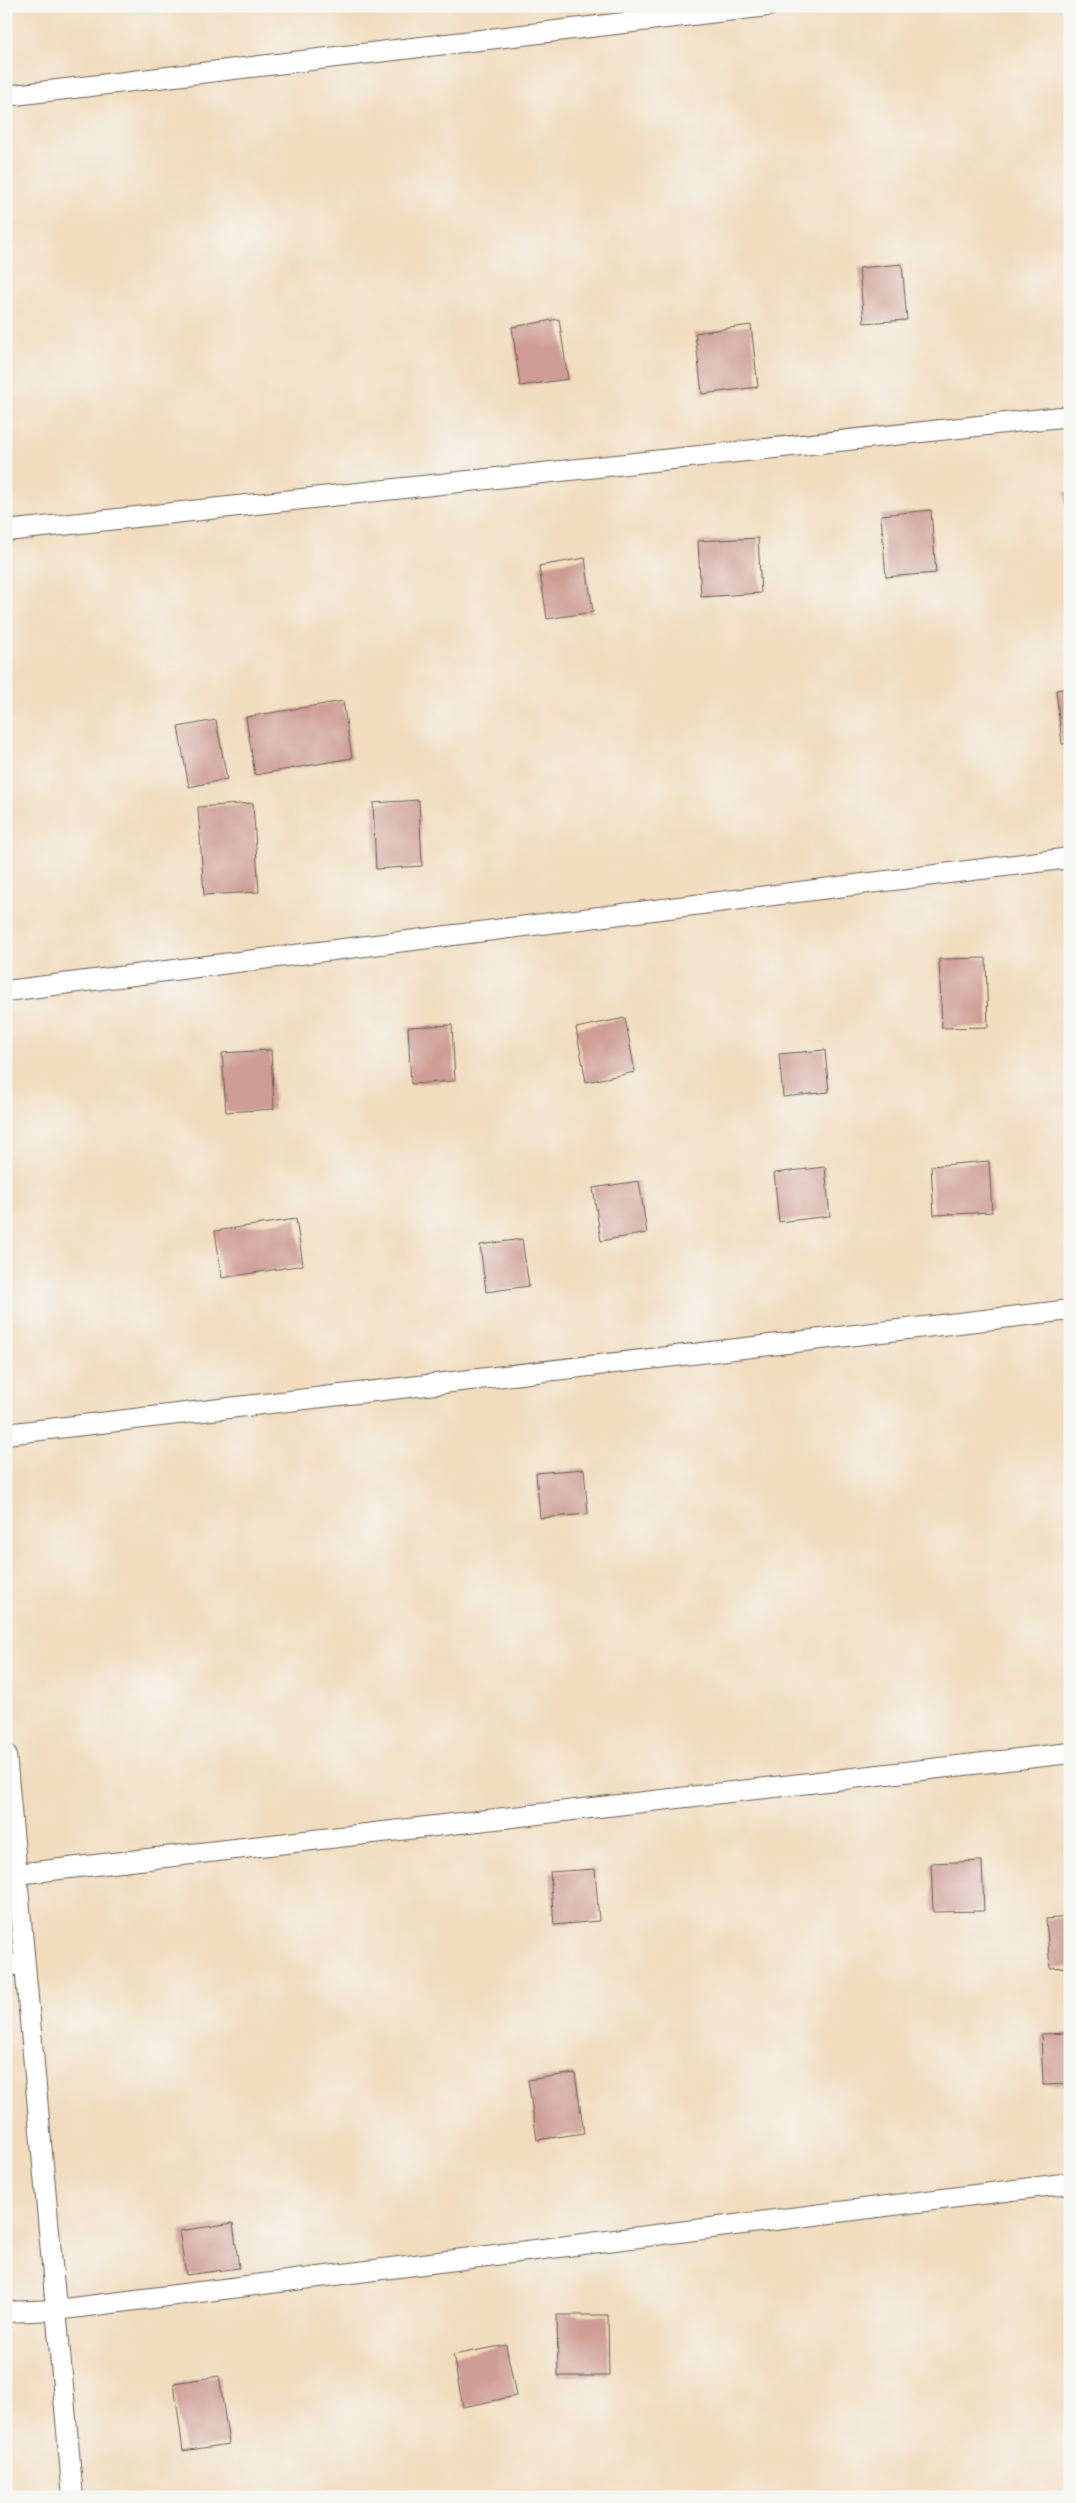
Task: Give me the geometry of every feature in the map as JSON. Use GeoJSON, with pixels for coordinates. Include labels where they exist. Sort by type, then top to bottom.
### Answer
{"type":"FeatureCollection","features":[{"type":"Feature","properties":{"kind":"lane"},"geometry":{"type":"LineString","coordinates":[[6,96],[768,6]]}},
{"type":"Feature","properties":{"kind":"lane"},"geometry":{"type":"LineString","coordinates":[[6,530],[1070,416]]}},
{"type":"Feature","properties":{"kind":"lane"},"geometry":{"type":"LineString","coordinates":[[6,991],[1070,858]]}},
{"type":"Feature","properties":{"kind":"lane"},"geometry":{"type":"LineString","coordinates":[[6,1434],[1070,1310]]}},
{"type":"Feature","properties":{"kind":"lane"},"geometry":{"type":"LineString","coordinates":[[6,1754],[17,1874],[15,1964],[56,2310],[73,2497]]}},
{"type":"Feature","properties":{"kind":"lane"},"geometry":{"type":"LineString","coordinates":[[17,1874],[1070,1754]]}},
{"type":"Feature","properties":{"kind":"lane"},"geometry":{"type":"LineString","coordinates":[[6,2312],[56,2310],[1070,2183]]}},
{"type":"Feature","properties":{"kind":"building"},"geometry":{"type":"Polygon","coordinates":[[[902,264],[907,320],[864,323],[859,268],[902,264]]]}},
{"type":"Feature","properties":{"kind":"building"},"geometry":{"type":"Polygon","coordinates":[[[559,319],[568,379],[520,386],[512,327],[559,319]]]}},
{"type":"Feature","properties":{"kind":"building"},"geometry":{"type":"Polygon","coordinates":[[[751,325],[758,387],[702,394],[695,333],[751,325]]]}},
{"type":"Feature","properties":{"kind":"building"},"geometry":{"type":"Polygon","coordinates":[[[1064,492],[1070,492],[1070,525],[1069,525],[1064,492]]]}},
{"type":"Feature","properties":{"kind":"building"},"geometry":{"type":"Polygon","coordinates":[[[931,510],[936,573],[886,577],[881,515],[931,510]]]}},
{"type":"Feature","properties":{"kind":"building"},"geometry":{"type":"Polygon","coordinates":[[[758,538],[761,593],[701,597],[698,541],[758,538]]]}},
{"type":"Feature","properties":{"kind":"building"},"geometry":{"type":"Polygon","coordinates":[[[585,558],[593,612],[547,619],[539,566],[585,558]]]}},
{"type":"Feature","properties":{"kind":"building"},"geometry":{"type":"Polygon","coordinates":[[[1070,688],[1070,743],[1062,744],[1056,690],[1070,688]]]}},
{"type":"Feature","properties":{"kind":"building"},"geometry":{"type":"Polygon","coordinates":[[[343,701],[352,758],[255,775],[246,717],[343,701]]]}},
{"type":"Feature","properties":{"kind":"building"},"geometry":{"type":"Polygon","coordinates":[[[216,720],[227,779],[189,787],[178,727],[216,720]]]}},
{"type":"Feature","properties":{"kind":"building"},"geometry":{"type":"Polygon","coordinates":[[[419,800],[422,866],[376,869],[373,803],[419,800]]]}},
{"type":"Feature","properties":{"kind":"building"},"geometry":{"type":"Polygon","coordinates":[[[253,803],[259,892],[204,895],[198,807],[253,803]]]}},
{"type":"Feature","properties":{"kind":"building"},"geometry":{"type":"Polygon","coordinates":[[[986,958],[988,1027],[942,1028],[939,959],[986,958]]]}},
{"type":"Feature","properties":{"kind":"building"},"geometry":{"type":"Polygon","coordinates":[[[625,1018],[635,1072],[586,1082],[576,1028],[625,1018]]]}},
{"type":"Feature","properties":{"kind":"building"},"geometry":{"type":"Polygon","coordinates":[[[452,1025],[455,1081],[411,1084],[408,1027],[452,1025]]]}},
{"type":"Feature","properties":{"kind":"building"},"geometry":{"type":"Polygon","coordinates":[[[271,1050],[274,1109],[226,1112],[222,1053],[271,1050]]]}},
{"type":"Feature","properties":{"kind":"building"},"geometry":{"type":"Polygon","coordinates":[[[825,1050],[829,1092],[783,1097],[779,1054],[825,1050]]]}},
{"type":"Feature","properties":{"kind":"building"},"geometry":{"type":"Polygon","coordinates":[[[989,1161],[992,1212],[934,1215],[931,1166],[989,1161]]]}},
{"type":"Feature","properties":{"kind":"building"},"geometry":{"type":"Polygon","coordinates":[[[825,1167],[830,1216],[779,1222],[774,1173],[825,1167]]]}},
{"type":"Feature","properties":{"kind":"building"},"geometry":{"type":"Polygon","coordinates":[[[639,1181],[647,1233],[601,1241],[593,1188],[639,1181]]]}},
{"type":"Feature","properties":{"kind":"building"},"geometry":{"type":"Polygon","coordinates":[[[296,1219],[303,1265],[222,1278],[215,1231],[296,1219]]]}},
{"type":"Feature","properties":{"kind":"building"},"geometry":{"type":"Polygon","coordinates":[[[522,1239],[529,1286],[486,1292],[480,1245],[522,1239]]]}},
{"type":"Feature","properties":{"kind":"building"},"geometry":{"type":"Polygon","coordinates":[[[584,1469],[588,1514],[540,1518],[536,1473],[584,1469]]]}},
{"type":"Feature","properties":{"kind":"building"},"geometry":{"type":"Polygon","coordinates":[[[982,1861],[984,1911],[933,1912],[931,1863],[982,1861]]]}},
{"type":"Feature","properties":{"kind":"building"},"geometry":{"type":"Polygon","coordinates":[[[595,1869],[599,1921],[554,1925],[550,1872],[595,1869]]]}},
{"type":"Feature","properties":{"kind":"building"},"geometry":{"type":"Polygon","coordinates":[[[1070,1917],[1070,1967],[1050,1968],[1046,1919],[1070,1917]]]}},
{"type":"Feature","properties":{"kind":"building"},"geometry":{"type":"Polygon","coordinates":[[[1070,2033],[1070,2084],[1043,2085],[1041,2034],[1070,2033]]]}},
{"type":"Feature","properties":{"kind":"building"},"geometry":{"type":"Polygon","coordinates":[[[575,2073],[584,2133],[537,2140],[528,2080],[575,2073]]]}},
{"type":"Feature","properties":{"kind":"building"},"geometry":{"type":"Polygon","coordinates":[[[233,2223],[239,2268],[186,2275],[179,2231],[233,2223]]]}},
{"type":"Feature","properties":{"kind":"building"},"geometry":{"type":"Polygon","coordinates":[[[557,2315],[608,2315],[609,2376],[558,2376],[557,2315]]]}},
{"type":"Feature","properties":{"kind":"building"},"geometry":{"type":"Polygon","coordinates":[[[506,2345],[516,2396],[463,2407],[453,2355],[506,2345]]]}},
{"type":"Feature","properties":{"kind":"building"},"geometry":{"type":"Polygon","coordinates":[[[219,2376],[229,2444],[183,2451],[174,2383],[219,2376]]]}}]}
